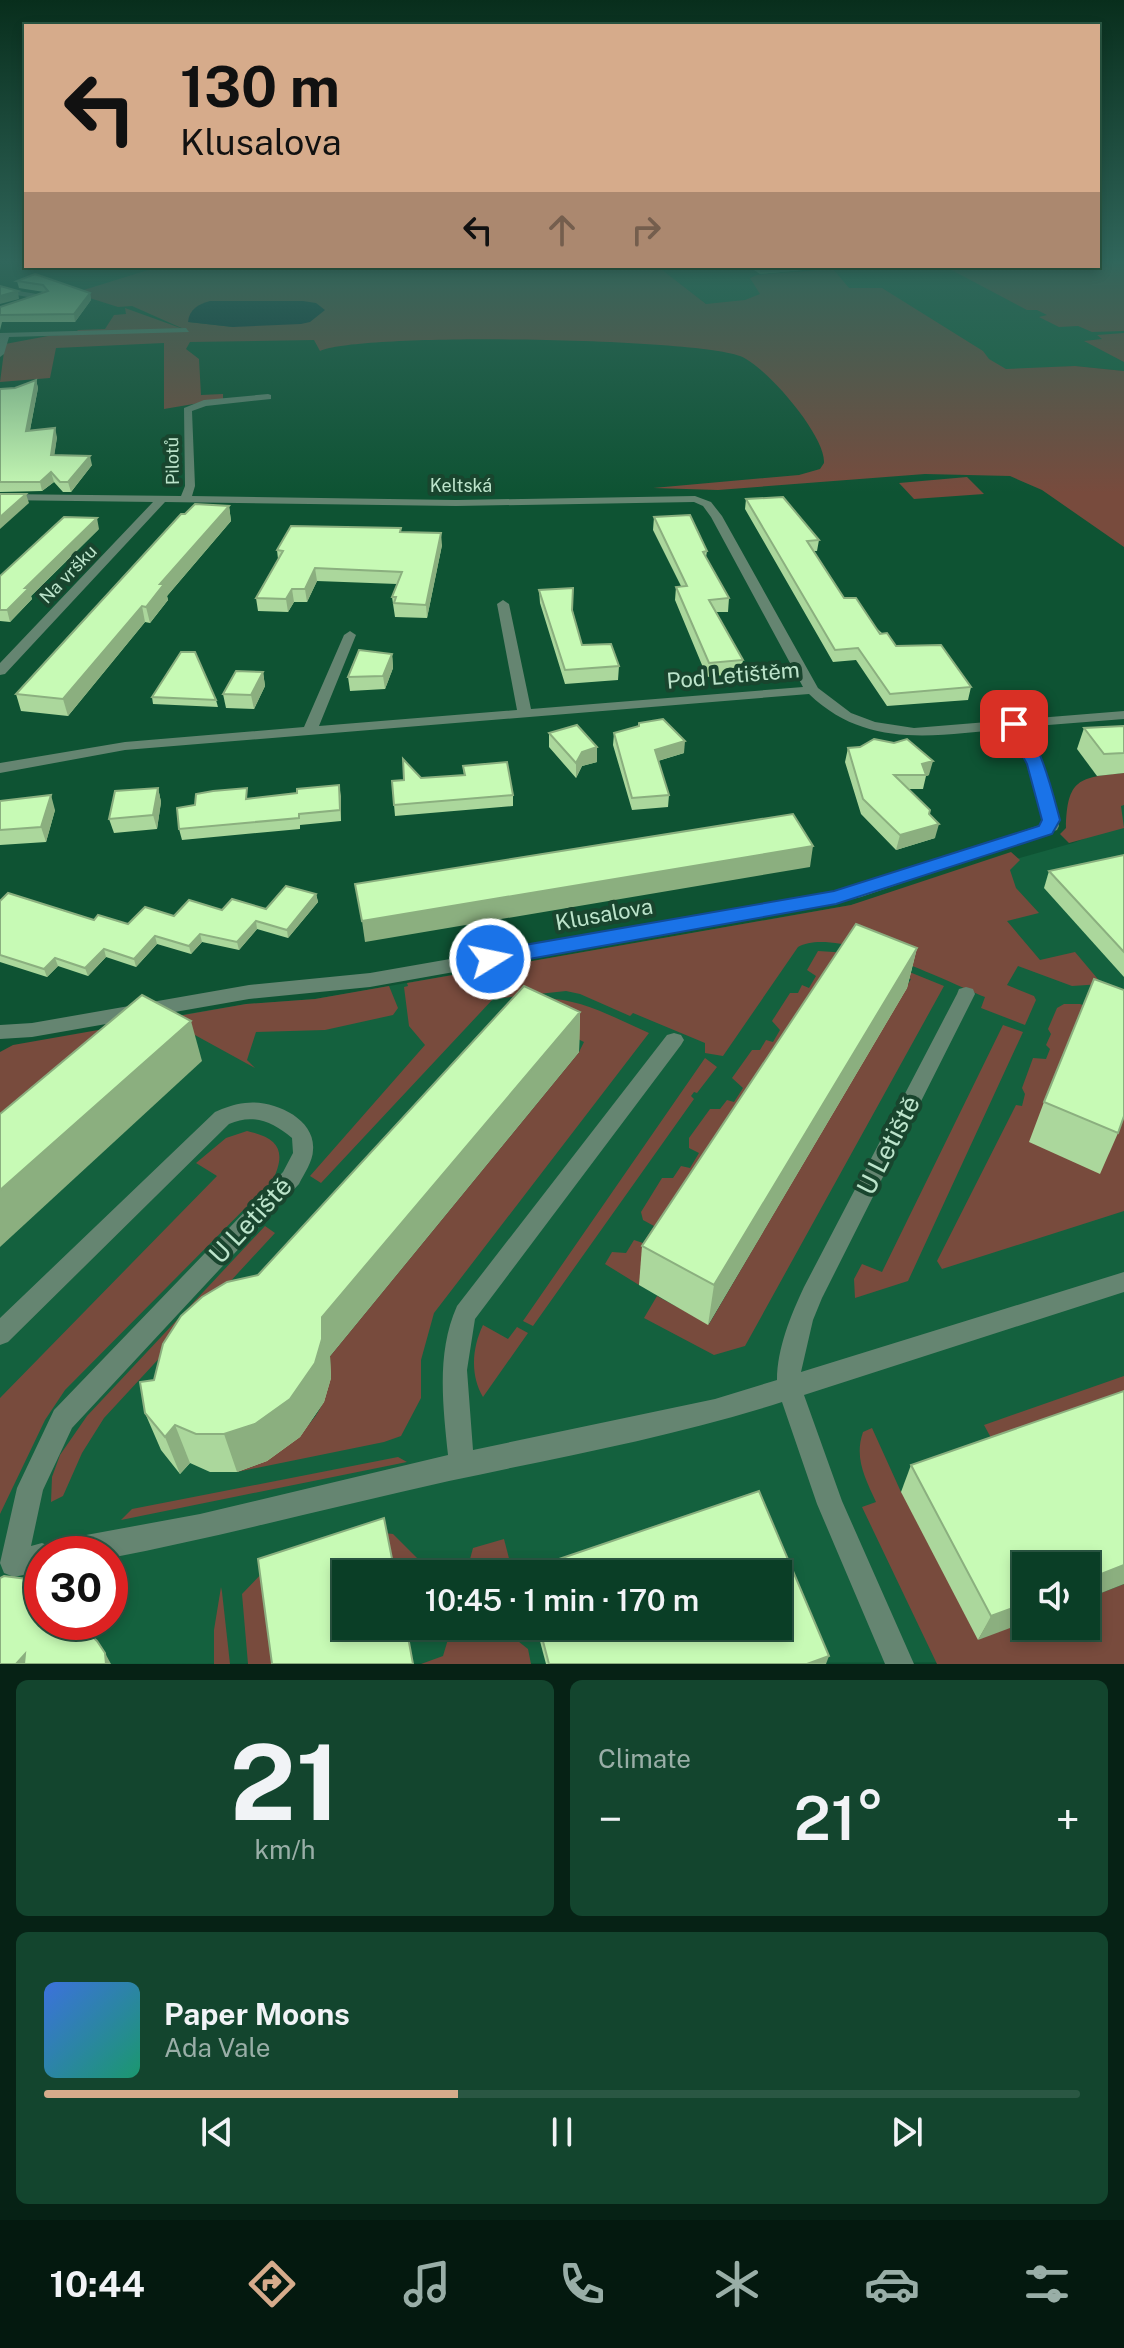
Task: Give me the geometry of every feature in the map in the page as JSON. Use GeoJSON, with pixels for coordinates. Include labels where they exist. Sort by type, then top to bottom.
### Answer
{"type":"FeatureCollection","features":[{"type":"Feature","properties":{"kind":"street","name":"Pilotů"},"geometry":{"type":"LineString","coordinates":[[186,499],[190,486],[187,410],[204,403],[268,397]]}},
{"type":"Feature","properties":{"kind":"street","name":"Keltská"},"geometry":{"type":"LineString","coordinates":[[0,497],[456,503],[677,498],[700,501],[716,516],[812,690]]}},
{"type":"Feature","properties":{"kind":"street","name":"Na vršku"},"geometry":{"type":"LineString","coordinates":[[0,671],[161,500]]}},
{"type":"Feature","properties":{"kind":"street"},"geometry":{"type":"LineString","coordinates":[[503,604],[525,714]]}},
{"type":"Feature","properties":{"kind":"street"},"geometry":{"type":"LineString","coordinates":[[310,731],[350,635]]}},
{"type":"Feature","properties":{"kind":"street","name":"Pod Letištěm"},"geometry":{"type":"LineString","coordinates":[[0,768],[125,746],[812,690],[824,703],[849,719],[882,729],[936,731],[1124,715]]}},
{"type":"Feature","properties":{"kind":"street","name":"Klusalova"},"geometry":{"type":"LineString","coordinates":[[0,1032],[32,1030],[249,992],[370,980],[855,893],[1051,826],[1036,764],[1014,724]]}},
{"type":"Feature","properties":{"kind":"street","name":"U Letiště"},"geometry":{"type":"LineString","coordinates":[[900,1664],[830,1504],[789,1388],[789,1367],[801,1320],[812,1294],[966,994]]}},
{"type":"Feature","properties":{"kind":"street"},"geometry":{"type":"LineString","coordinates":[[462,1465],[454,1373],[456,1341],[465,1314],[674,1040]]}},
{"type":"Feature","properties":{"kind":"street","name":"U Letiště"},"geometry":{"type":"LineString","coordinates":[[0,1334],[222,1118],[245,1109],[261,1110],[302,1134],[303,1153],[291,1178],[63,1419],[30,1488],[14,1563],[24,1561]]}},
{"type":"Feature","properties":{"kind":"street"},"geometry":{"type":"LineString","coordinates":[[128,1541],[715,1411],[1124,1282]]}},
{"type":"Feature","properties":{"kind":"shaded area"},"geometry":{"type":"Polygon","coordinates":[[[39,338],[962,338],[1006,369],[1075,366],[1124,371],[1124,547],[1042,490],[1010,476],[925,474],[718,490],[653,488],[799,475],[820,469],[824,463],[815,436],[779,387],[740,356],[711,350],[599,341],[397,341],[320,351],[314,340],[190,342],[186,349],[199,359],[201,395],[223,394],[223,399],[164,409],[164,343],[56,348],[50,378],[0,382],[5,344],[39,338]]]}},
{"type":"Feature","properties":{"kind":"shaded area"},"geometry":{"type":"Polygon","coordinates":[[[750,338],[1124,338],[1124,371],[1075,366],[966,373],[766,350],[750,338]]]}},
{"type":"Feature","properties":{"kind":"shaded area"},"geometry":{"type":"Polygon","coordinates":[[[1124,338],[1124,362],[1084,341],[1124,338]]]}},
{"type":"Feature","properties":{"kind":"shaded area"},"geometry":{"type":"Polygon","coordinates":[[[967,477],[984,494],[914,499],[899,483],[967,477]]]}},
{"type":"Feature","properties":{"kind":"shaded area"},"geometry":{"type":"Polygon","coordinates":[[[1124,773],[1124,805],[1121,806],[1124,828],[1069,843],[1060,834],[1066,828],[1073,790],[1086,779],[1124,773]]]}},
{"type":"Feature","properties":{"kind":"shaded area"},"geometry":{"type":"Polygon","coordinates":[[[1124,804],[1124,1662],[0,1664],[0,1098],[145,1021],[246,1004],[315,999],[851,905],[1073,843],[1122,824],[1120,805],[1124,804]]]}},
{"type":"Feature","properties":{"kind":"shaded area"},"geometry":{"type":"Polygon","coordinates":[[[1011,852],[1020,860],[1010,870],[1016,888],[1039,913],[1007,921],[1040,960],[1075,952],[1102,984],[1072,986],[1018,966],[1007,985],[1034,996],[1036,1000],[1025,1025],[981,1008],[985,997],[891,958],[837,943],[815,942],[798,947],[723,1056],[705,1053],[705,1043],[580,994],[566,991],[493,999],[321,1183],[310,1176],[425,1045],[409,1026],[404,987],[408,986],[407,983],[851,905],[1011,852]]]}},
{"type":"Feature","properties":{"kind":"shaded area"},"geometry":{"type":"Polygon","coordinates":[[[818,951],[865,954],[944,986],[745,1346],[714,1355],[644,1318],[657,1296],[709,1324],[911,979],[850,954],[639,1285],[605,1264],[612,1252],[626,1253],[634,1240],[643,1243],[654,1226],[643,1220],[641,1212],[662,1178],[673,1178],[681,1166],[690,1168],[699,1153],[689,1148],[689,1138],[710,1109],[720,1109],[727,1100],[734,1102],[743,1088],[732,1078],[752,1050],[760,1050],[766,1040],[773,1042],[780,1030],[772,1021],[790,993],[798,993],[802,985],[809,988],[816,976],[807,970],[818,951]]]}},
{"type":"Feature","properties":{"kind":"shaded area"},"geometry":{"type":"Polygon","coordinates":[[[389,986],[398,1008],[393,1015],[325,1030],[256,1032],[247,1060],[255,1068],[173,1023],[0,1146],[0,1052],[13,1045],[246,1004],[315,999],[389,986]]]}},
{"type":"Feature","properties":{"kind":"shaded area"},"geometry":{"type":"Polygon","coordinates":[[[544,998],[585,1006],[649,1033],[434,1313],[421,1360],[421,1398],[401,1436],[237,1472],[291,1441],[316,1416],[329,1380],[330,1356],[579,1052],[584,1042],[528,1015],[544,998]]]}},
{"type":"Feature","properties":{"kind":"shaded area"},"geometry":{"type":"Polygon","coordinates":[[[1064,1004],[1080,1004],[1124,1020],[1124,1211],[942,1269],[937,1261],[1016,1105],[1022,1106],[1025,1094],[1022,1088],[1033,1058],[1046,1059],[1050,1049],[1046,1045],[1051,1034],[1048,1029],[1057,1008],[1064,1004]]]}},
{"type":"Feature","properties":{"kind":"shaded area"},"geometry":{"type":"Polygon","coordinates":[[[1003,1025],[1023,1032],[908,1281],[855,1298],[854,1279],[862,1264],[882,1272],[1003,1025]]]}},
{"type":"Feature","properties":{"kind":"shaded area"},"geometry":{"type":"Polygon","coordinates":[[[705,1058],[717,1067],[697,1093],[691,1096],[694,1099],[533,1326],[523,1321],[705,1058]]]}},
{"type":"Feature","properties":{"kind":"shaded area"},"geometry":{"type":"Polygon","coordinates":[[[247,1131],[266,1137],[277,1147],[279,1161],[273,1180],[65,1390],[45,1420],[0,1514],[0,1398],[217,1176],[196,1163],[226,1138],[247,1131]]]}},
{"type":"Feature","properties":{"kind":"shaded area"},"geometry":{"type":"Polygon","coordinates":[[[265,1226],[275,1233],[104,1418],[82,1453],[63,1496],[51,1502],[52,1477],[60,1455],[87,1416],[265,1226]]]}},
{"type":"Feature","properties":{"kind":"shaded area"},"geometry":{"type":"Polygon","coordinates":[[[483,1325],[508,1339],[517,1327],[528,1333],[483,1397],[476,1380],[474,1361],[483,1325]]]}},
{"type":"Feature","properties":{"kind":"shaded area"},"geometry":{"type":"Polygon","coordinates":[[[1124,1376],[1124,1413],[1001,1456],[984,1425],[1124,1376]]]}},
{"type":"Feature","properties":{"kind":"shaded area"},"geometry":{"type":"Polygon","coordinates":[[[872,1428],[901,1492],[1012,1607],[1012,1640],[1100,1640],[1100,1593],[1124,1584],[1124,1664],[937,1664],[862,1507],[876,1502],[862,1468],[860,1451],[863,1432],[872,1428]]]}},
{"type":"Feature","properties":{"kind":"shaded area"},"geometry":{"type":"Polygon","coordinates":[[[398,1457],[407,1462],[121,1520],[132,1509],[398,1457]]]}},
{"type":"Feature","properties":{"kind":"shaded area"},"geometry":{"type":"Polygon","coordinates":[[[385,1533],[393,1534],[419,1560],[392,1560],[389,1545],[344,1560],[332,1560],[332,1564],[268,1585],[278,1664],[248,1664],[242,1594],[266,1569],[385,1533]]]}},
{"type":"Feature","properties":{"kind":"shaded area"},"geometry":{"type":"Polygon","coordinates":[[[504,1539],[509,1560],[470,1560],[473,1548],[504,1539]]]}},
{"type":"Feature","properties":{"kind":"shaded area"},"geometry":{"type":"Polygon","coordinates":[[[221,1587],[230,1664],[214,1664],[214,1630],[221,1587]]]}},
{"type":"Feature","properties":{"kind":"shaded area"},"geometry":{"type":"Polygon","coordinates":[[[448,1640],[517,1640],[528,1649],[531,1664],[421,1664],[443,1656],[448,1640]]]}},
{"type":"Feature","properties":{"kind":"building"},"geometry":{"type":"Polygon","coordinates":[[[36,380],[26,431],[55,428],[51,455],[90,456],[68,482],[60,482],[51,472],[40,482],[0,482],[0,389],[15,388],[36,380]]]}},
{"type":"Feature","properties":{"kind":"building"},"geometry":{"type":"Polygon","coordinates":[[[0,494],[26,494],[0,517],[0,494]]]}},
{"type":"Feature","properties":{"kind":"building"},"geometry":{"type":"Polygon","coordinates":[[[783,497],[819,540],[807,541],[844,598],[856,598],[880,634],[887,633],[896,646],[941,645],[971,687],[890,694],[858,648],[835,650],[746,499],[783,497]]]}},
{"type":"Feature","properties":{"kind":"building"},"geometry":{"type":"Polygon","coordinates":[[[195,504],[229,506],[160,584],[164,584],[146,607],[142,606],[63,699],[16,694],[181,514],[195,504]]]}},
{"type":"Feature","properties":{"kind":"building"},"geometry":{"type":"Polygon","coordinates":[[[690,515],[707,551],[703,552],[729,598],[709,600],[743,660],[709,663],[676,587],[687,586],[654,517],[690,515]]]}},
{"type":"Feature","properties":{"kind":"building"},"geometry":{"type":"Polygon","coordinates":[[[64,517],[97,518],[25,588],[29,588],[7,610],[0,610],[0,576],[64,517]]]}},
{"type":"Feature","properties":{"kind":"building"},"geometry":{"type":"Polygon","coordinates":[[[291,526],[401,528],[400,532],[441,533],[426,605],[394,603],[396,597],[392,597],[402,572],[315,568],[305,589],[292,589],[286,599],[256,598],[283,551],[277,550],[291,526]]]}},
{"type":"Feature","properties":{"kind":"building"},"geometry":{"type":"Polygon","coordinates":[[[573,588],[572,610],[582,645],[611,644],[619,666],[565,670],[539,590],[573,588]]]}},
{"type":"Feature","properties":{"kind":"building"},"geometry":{"type":"Polygon","coordinates":[[[359,650],[392,654],[383,676],[348,677],[359,650]]]}},
{"type":"Feature","properties":{"kind":"building"},"geometry":{"type":"Polygon","coordinates":[[[181,652],[195,652],[216,700],[152,697],[181,652]]]}},
{"type":"Feature","properties":{"kind":"building"},"geometry":{"type":"Polygon","coordinates":[[[236,671],[263,672],[251,695],[223,694],[236,671]]]}},
{"type":"Feature","properties":{"kind":"building"},"geometry":{"type":"Polygon","coordinates":[[[663,719],[685,741],[655,750],[669,795],[632,798],[614,733],[639,726],[639,723],[663,719]]]}},
{"type":"Feature","properties":{"kind":"building"},"geometry":{"type":"Polygon","coordinates":[[[577,725],[597,747],[582,752],[576,763],[549,733],[577,725]]]}},
{"type":"Feature","properties":{"kind":"building"},"geometry":{"type":"Polygon","coordinates":[[[1124,726],[1124,753],[1104,754],[1084,728],[1124,726]]]}},
{"type":"Feature","properties":{"kind":"building"},"geometry":{"type":"Polygon","coordinates":[[[874,739],[894,743],[907,739],[933,761],[922,764],[926,775],[894,775],[930,810],[929,814],[939,824],[900,835],[863,799],[848,748],[860,747],[874,739]]]}},
{"type":"Feature","properties":{"kind":"building"},"geometry":{"type":"Polygon","coordinates":[[[403,759],[421,778],[465,775],[463,766],[507,762],[513,795],[394,805],[392,781],[404,780],[403,759]]]}},
{"type":"Feature","properties":{"kind":"building"},"geometry":{"type":"Polygon","coordinates":[[[339,785],[340,810],[299,814],[299,818],[179,829],[177,808],[195,805],[196,794],[247,788],[246,799],[339,785]]]}},
{"type":"Feature","properties":{"kind":"building"},"geometry":{"type":"Polygon","coordinates":[[[158,788],[153,815],[109,819],[115,791],[158,788]]]}},
{"type":"Feature","properties":{"kind":"building"},"geometry":{"type":"Polygon","coordinates":[[[51,795],[41,827],[0,830],[0,801],[51,795]]]}},
{"type":"Feature","properties":{"kind":"building"},"geometry":{"type":"Polygon","coordinates":[[[793,814],[813,846],[362,921],[355,884],[793,814]]]}},
{"type":"Feature","properties":{"kind":"building"},"geometry":{"type":"Polygon","coordinates":[[[1124,855],[1124,952],[1049,871],[1124,855]]]}},
{"type":"Feature","properties":{"kind":"building"},"geometry":{"type":"Polygon","coordinates":[[[286,886],[316,894],[287,930],[256,921],[237,942],[200,934],[189,946],[155,936],[134,959],[104,949],[85,968],[55,958],[44,969],[0,955],[0,901],[8,893],[94,920],[98,915],[128,924],[145,907],[174,916],[189,900],[222,910],[232,899],[266,909],[286,886]]]}},
{"type":"Feature","properties":{"kind":"building"},"geometry":{"type":"Polygon","coordinates":[[[856,924],[917,948],[714,1285],[642,1246],[856,924]]]}},
{"type":"Feature","properties":{"kind":"building"},"geometry":{"type":"Polygon","coordinates":[[[1094,979],[1124,990],[1124,1116],[1118,1133],[1044,1102],[1094,979]]]}},
{"type":"Feature","properties":{"kind":"building"},"geometry":{"type":"Polygon","coordinates":[[[524,986],[580,1012],[322,1317],[322,1339],[315,1363],[290,1399],[255,1424],[224,1434],[196,1434],[175,1425],[165,1437],[145,1413],[140,1382],[154,1380],[163,1344],[181,1316],[202,1297],[227,1282],[258,1275],[524,986]]]}},
{"type":"Feature","properties":{"kind":"building"},"geometry":{"type":"Polygon","coordinates":[[[142,995],[191,1021],[0,1190],[0,1114],[142,995]]]}},
{"type":"Feature","properties":{"kind":"building"},"geometry":{"type":"Polygon","coordinates":[[[1124,1391],[1124,1565],[1100,1574],[1100,1552],[1012,1552],[1012,1608],[991,1616],[911,1465],[1124,1391]]]}},
{"type":"Feature","properties":{"kind":"building"},"geometry":{"type":"Polygon","coordinates":[[[759,1491],[788,1560],[556,1560],[759,1491]]]}},
{"type":"Feature","properties":{"kind":"building"},"geometry":{"type":"Polygon","coordinates":[[[384,1518],[392,1560],[332,1560],[332,1640],[409,1640],[413,1664],[272,1664],[258,1559],[384,1518]]]}},
{"type":"Feature","properties":{"kind":"building"},"geometry":{"type":"Polygon","coordinates":[[[792,1569],[829,1656],[807,1664],[549,1664],[543,1640],[792,1640],[792,1569]]]}},
{"type":"Feature","properties":{"kind":"building"},"geometry":{"type":"Polygon","coordinates":[[[0,1578],[24,1579],[24,1640],[96,1640],[105,1653],[106,1664],[24,1664],[25,1654],[16,1664],[0,1664],[0,1578]]]}},
{"type":"Feature","properties":{"kind":"route"},"geometry":{"type":"LineString","coordinates":[[490,959],[855,893],[1045,830],[1051,826],[1051,820],[1036,764],[1014,724]]}}]}
